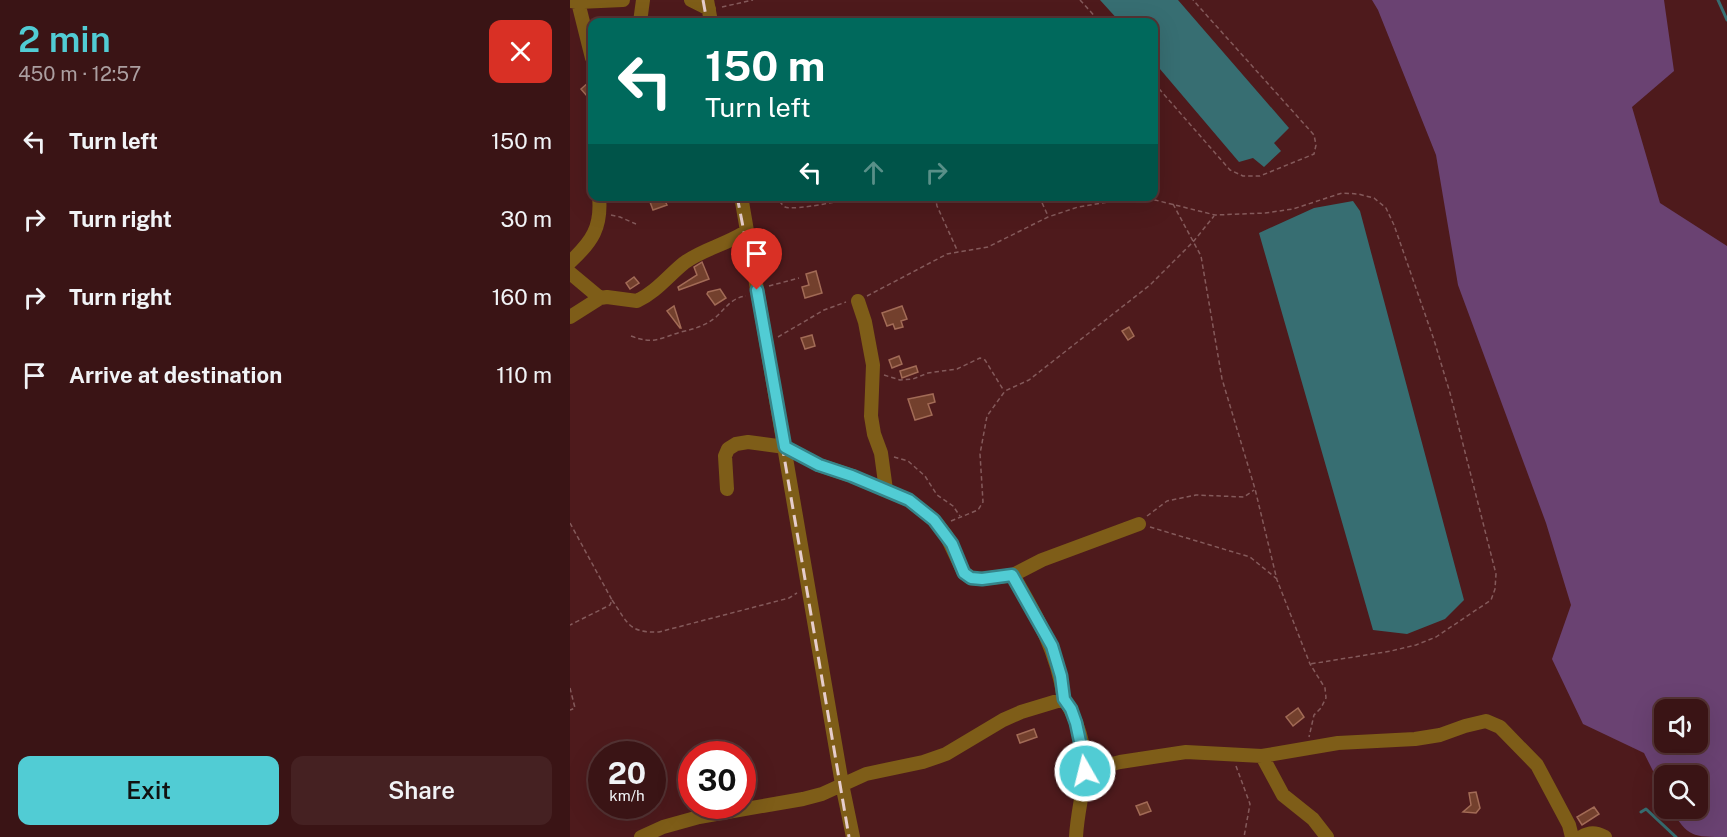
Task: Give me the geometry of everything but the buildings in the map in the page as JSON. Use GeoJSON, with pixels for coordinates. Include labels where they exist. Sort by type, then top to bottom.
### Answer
{"type":"FeatureCollection","features":[{"type":"Feature","properties":{"kind":"street"},"geometry":{"type":"LineString","coordinates":[[588,46],[574,2],[623,0]]}},
{"type":"Feature","properties":{"kind":"street"},"geometry":{"type":"LineString","coordinates":[[641,18],[643,0]]}},
{"type":"Feature","properties":{"kind":"street"},"geometry":{"type":"LineString","coordinates":[[691,0],[709,10]]}},
{"type":"Feature","properties":{"kind":"street"},"geometry":{"type":"LineString","coordinates":[[570,262],[585,249],[592,237],[601,214],[600,201]]}},
{"type":"Feature","properties":{"kind":"street"},"geometry":{"type":"LineString","coordinates":[[742,201],[853,837]]}},
{"type":"Feature","properties":{"kind":"street"},"geometry":{"type":"LineString","coordinates":[[570,317],[600,298],[637,301],[661,285],[693,257],[742,234],[747,234]]}},
{"type":"Feature","properties":{"kind":"street"},"geometry":{"type":"LineString","coordinates":[[570,273],[600,298]]}},
{"type":"Feature","properties":{"kind":"street"},"geometry":{"type":"LineString","coordinates":[[858,301],[865,322],[874,373],[872,416],[874,434],[881,453],[886,490]]}},
{"type":"Feature","properties":{"kind":"street"},"geometry":{"type":"LineString","coordinates":[[728,489],[725,456],[728,449],[736,444],[748,442],[785,447],[819,465],[909,500],[934,520],[952,544],[964,573],[971,578],[982,579],[1012,575],[1042,560],[1139,524]]}},
{"type":"Feature","properties":{"kind":"street"},"geometry":{"type":"LineString","coordinates":[[1012,575],[1052,646],[1061,676],[1064,699],[1076,723],[1085,771],[1077,813],[1076,837]]}},
{"type":"Feature","properties":{"kind":"street"},"geometry":{"type":"LineString","coordinates":[[641,837],[663,826],[699,817],[803,799],[822,794],[866,774],[923,762],[946,754],[1003,720],[1036,706],[1064,699]]}},
{"type":"Feature","properties":{"kind":"street"},"geometry":{"type":"LineString","coordinates":[[1085,771],[1120,762],[1186,752],[1262,756],[1338,743],[1415,739],[1440,735],[1486,721],[1494,723],[1515,742],[1543,774],[1569,825],[1572,837]]}},
{"type":"Feature","properties":{"kind":"street"},"geometry":{"type":"LineString","coordinates":[[1262,756],[1283,795],[1313,819],[1327,837]]}},
{"type":"Feature","properties":{"kind":"street"},"geometry":{"type":"LineString","coordinates":[[1581,837],[1590,832],[1605,837]]}},
{"type":"Feature","properties":{"kind":"path"},"geometry":{"type":"LineString","coordinates":[[709,10],[753,0]]}},
{"type":"Feature","properties":{"kind":"path"},"geometry":{"type":"LineString","coordinates":[[1080,0],[1096,18]]}},
{"type":"Feature","properties":{"kind":"path"},"geometry":{"type":"LineString","coordinates":[[1158,88],[1230,170],[1244,176],[1260,177],[1314,154],[1316,145],[1314,135],[1193,0]]}},
{"type":"Feature","properties":{"kind":"path"},"geometry":{"type":"LineString","coordinates":[[1158,201],[1215,215],[1265,213],[1293,209],[1342,193],[1374,198],[1386,208],[1398,235],[1434,340],[1469,463],[1496,574],[1495,589],[1491,600],[1436,637],[1416,645],[1310,664]]}},
{"type":"Feature","properties":{"kind":"path"},"geometry":{"type":"LineString","coordinates":[[779,201],[785,207],[791,208],[836,201]]}},
{"type":"Feature","properties":{"kind":"path"},"geometry":{"type":"LineString","coordinates":[[936,201],[958,253],[988,247],[1048,217],[1078,207],[1115,201]]}},
{"type":"Feature","properties":{"kind":"path"},"geometry":{"type":"LineString","coordinates":[[1041,201],[1048,217]]}},
{"type":"Feature","properties":{"kind":"path"},"geometry":{"type":"LineString","coordinates":[[1173,204],[1201,256],[1222,379],[1255,489],[1277,580],[1310,664],[1325,688],[1326,698],[1314,715],[1310,730],[1310,747]]}},
{"type":"Feature","properties":{"kind":"path"},"geometry":{"type":"LineString","coordinates":[[601,214],[620,217],[636,224]]}},
{"type":"Feature","properties":{"kind":"path"},"geometry":{"type":"LineString","coordinates":[[940,529],[954,518],[978,510],[983,502],[980,454],[987,416],[1005,391],[1029,380],[1150,285],[1193,242],[1215,215]]}},
{"type":"Feature","properties":{"kind":"path"},"geometry":{"type":"LineString","coordinates":[[631,336],[653,341],[705,325],[732,300],[758,294],[799,278]]}},
{"type":"Feature","properties":{"kind":"path"},"geometry":{"type":"LineString","coordinates":[[874,373],[900,380],[913,379],[928,373],[957,369],[980,358],[985,360],[1005,391]]}},
{"type":"Feature","properties":{"kind":"path"},"geometry":{"type":"LineString","coordinates":[[881,453],[908,461],[926,476],[937,495],[952,506],[960,516]]}},
{"type":"Feature","properties":{"kind":"path"},"geometry":{"type":"LineString","coordinates":[[1255,489],[1244,497],[1196,495],[1167,501],[1149,513],[1139,524],[1251,557],[1277,580]]}},
{"type":"Feature","properties":{"kind":"path"},"geometry":{"type":"LineString","coordinates":[[570,524],[612,600],[630,626],[640,633],[659,632],[789,598],[809,587]]}},
{"type":"Feature","properties":{"kind":"path"},"geometry":{"type":"LineString","coordinates":[[570,625],[610,605],[612,600]]}},
{"type":"Feature","properties":{"kind":"path"},"geometry":{"type":"LineString","coordinates":[[570,688],[575,708],[570,710]]}},
{"type":"Feature","properties":{"kind":"path"},"geometry":{"type":"LineString","coordinates":[[1232,754],[1250,804],[1244,837]]}},
{"type":"Feature","properties":{"kind":"shaded area"},"geometry":{"type":"Polygon","coordinates":[[[1372,0],[1664,0],[1674,71],[1632,107],[1660,203],[1727,246],[1727,837],[1692,834],[1678,819],[1708,819],[1708,765],[1654,765],[1654,773],[1644,753],[1583,724],[1552,659],[1571,605],[1546,523],[1458,285],[1436,155],[1372,0]]]}},
{"type":"Feature","properties":{"kind":"water"},"geometry":{"type":"Polygon","coordinates":[[[1100,0],[1178,0],[1289,128],[1274,143],[1281,151],[1264,167],[1253,158],[1239,162],[1158,67],[1158,18],[1116,18],[1100,0]]]}},
{"type":"Feature","properties":{"kind":"water"},"geometry":{"type":"Polygon","coordinates":[[[1353,201],[1360,211],[1464,600],[1445,619],[1407,634],[1373,630],[1259,233],[1314,208],[1353,201]]]}},
{"type":"Feature","properties":{"kind":"waterway"},"geometry":{"type":"LineString","coordinates":[[1718,0],[1727,20]]}},
{"type":"Feature","properties":{"kind":"waterway"},"geometry":{"type":"LineString","coordinates":[[1641,812],[1646,809],[1676,837]]}},
{"type":"Feature","properties":{"kind":"railway"},"geometry":{"type":"LineString","coordinates":[[703,0],[706,18]]}},
{"type":"Feature","properties":{"kind":"railway"},"geometry":{"type":"LineString","coordinates":[[738,201],[757,298],[849,837]]}},
{"type":"Feature","properties":{"kind":"route"},"geometry":{"type":"LineString","coordinates":[[757,290],[785,447],[819,465],[909,500],[934,520],[946,535],[964,573],[971,578],[982,579],[1012,575],[1052,646],[1061,676],[1064,699],[1076,723],[1085,771]]}}]}
